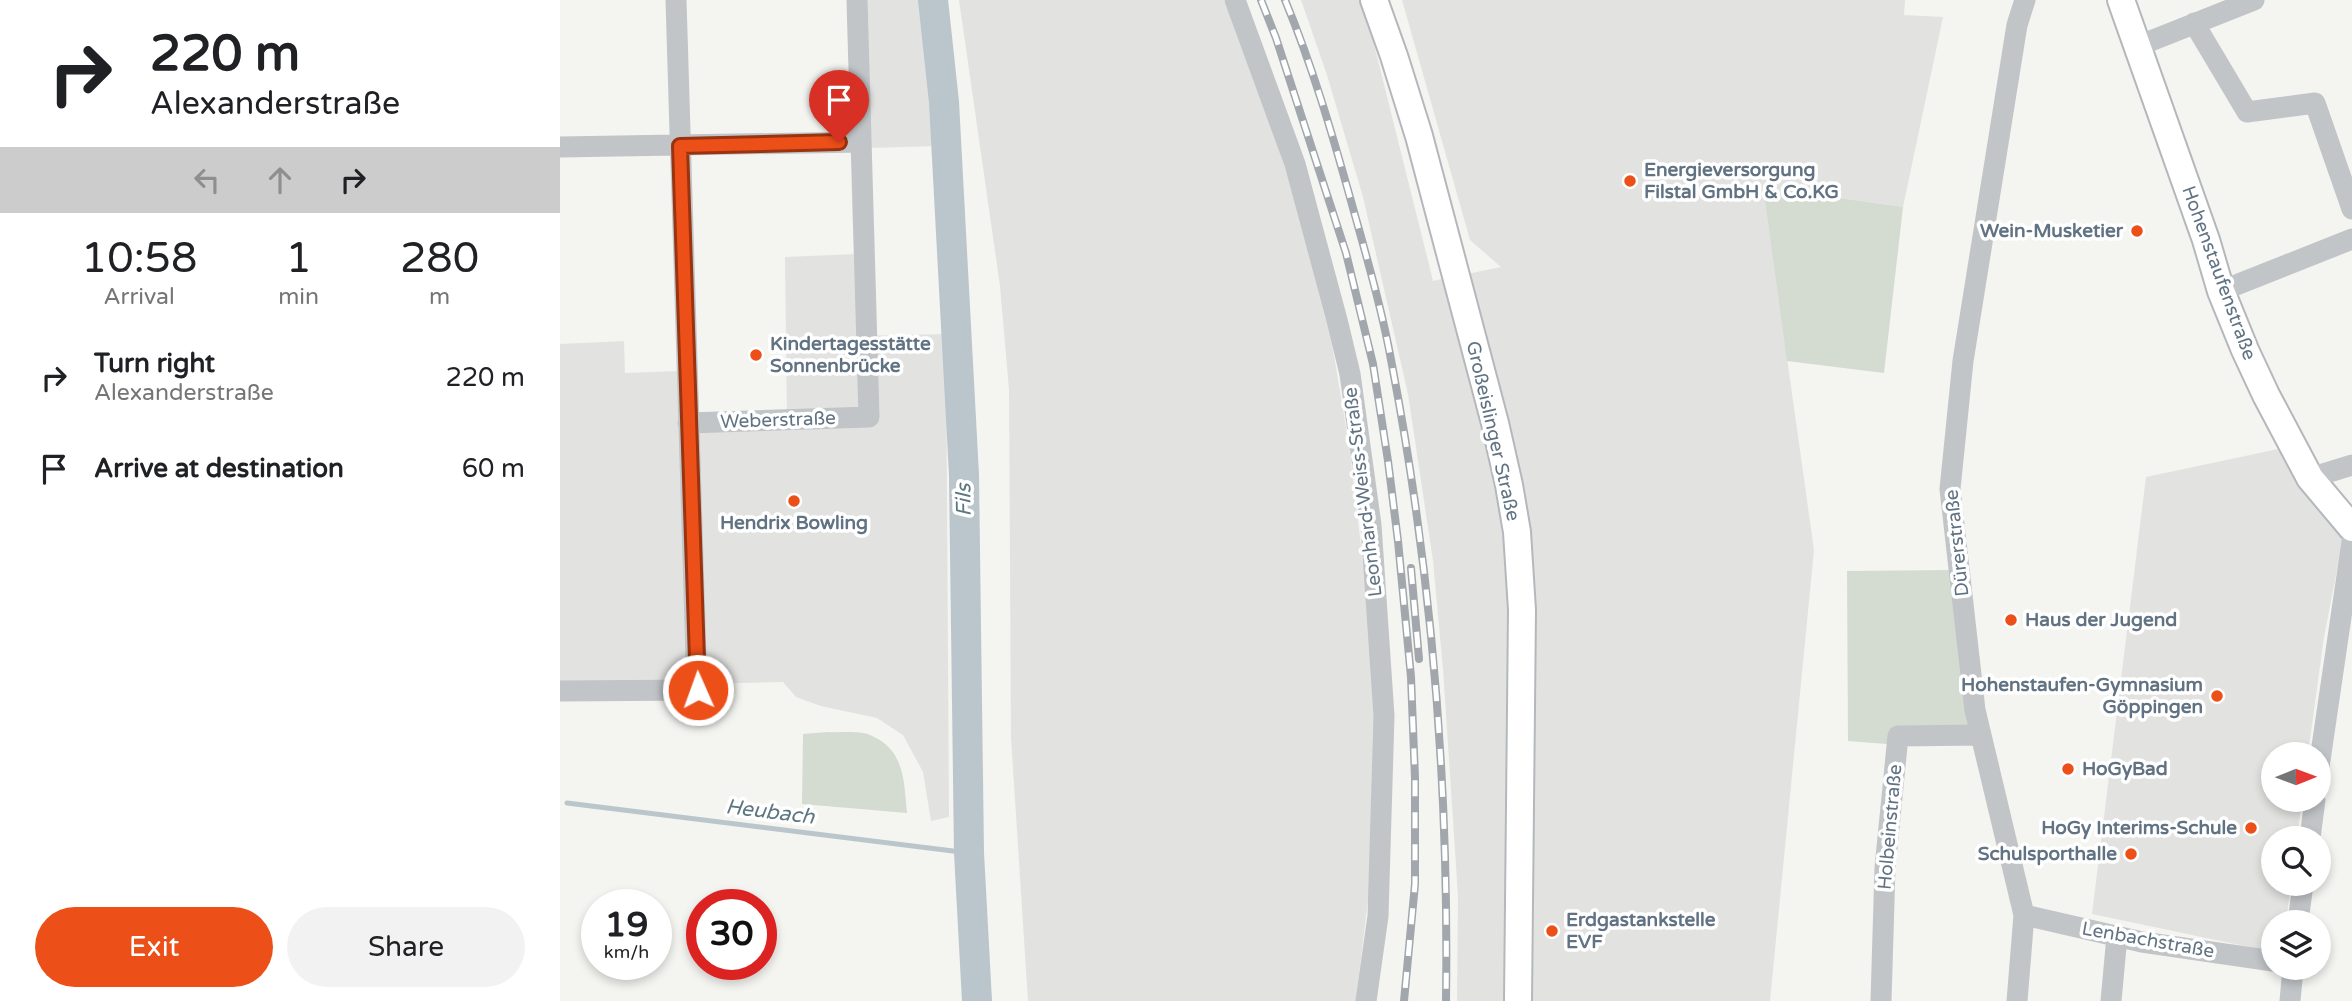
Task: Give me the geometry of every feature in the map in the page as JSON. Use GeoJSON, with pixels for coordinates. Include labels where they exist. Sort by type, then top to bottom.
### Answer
{"type":"FeatureCollection","features":[{"type":"Feature","properties":{"kind":"main road","name":"Großeislinger Straße"},"geometry":{"type":"LineString","coordinates":[[1374,0],[1419,136],[1494,423],[1517,532],[1522,610],[1518,1001]]}},
{"type":"Feature","properties":{"kind":"main road","name":"Hohenstaufenstraße"},"geometry":{"type":"LineString","coordinates":[[2120,0],[2206,240],[2221,291],[2266,395],[2310,478],[2352,528]]}},
{"type":"Feature","properties":{"kind":"street"},"geometry":{"type":"LineString","coordinates":[[560,691],[698,690],[676,0]]}},
{"type":"Feature","properties":{"kind":"street"},"geometry":{"type":"LineString","coordinates":[[560,147],[861,142],[857,0]]}},
{"type":"Feature","properties":{"kind":"street","name":"Leonhard-Weiss-Straße"},"geometry":{"type":"LineString","coordinates":[[1235,0],[1295,163],[1338,320],[1350,373],[1371,525],[1384,716],[1378,916],[1366,1001]]}},
{"type":"Feature","properties":{"kind":"street","name":"Dürerstraße"},"geometry":{"type":"LineString","coordinates":[[2017,1001],[2024,915],[1975,710],[1950,489],[1963,361],[2017,25],[2025,0]]}},
{"type":"Feature","properties":{"kind":"street"},"geometry":{"type":"LineString","coordinates":[[2138,46],[2254,0]]}},
{"type":"Feature","properties":{"kind":"street"},"geometry":{"type":"LineString","coordinates":[[2194,23],[2247,112],[2315,103],[2352,209]]}},
{"type":"Feature","properties":{"kind":"street","name":"Weberstraße"},"geometry":{"type":"LineString","coordinates":[[688,423],[869,417],[861,142]]}},
{"type":"Feature","properties":{"kind":"street"},"geometry":{"type":"LineString","coordinates":[[2221,291],[2352,239]]}},
{"type":"Feature","properties":{"kind":"street"},"geometry":{"type":"LineString","coordinates":[[2310,478],[2352,465]]}},
{"type":"Feature","properties":{"kind":"street"},"geometry":{"type":"LineString","coordinates":[[2323,742],[2352,542]]}},
{"type":"Feature","properties":{"kind":"street","name":"Holbeinstraße"},"geometry":{"type":"LineString","coordinates":[[1881,1001],[1885,868],[1898,736],[1981,735]]}},
{"type":"Feature","properties":{"kind":"street","name":"Lenbachstraße"},"geometry":{"type":"LineString","coordinates":[[2024,915],[2117,936],[2261,959]]}},
{"type":"Feature","properties":{"kind":"street"},"geometry":{"type":"LineString","coordinates":[[2110,1001],[2117,936]]}},
{"type":"Feature","properties":{"kind":"street"},"geometry":{"type":"LineString","coordinates":[[2290,1001],[2292,980]]}},
{"type":"Feature","properties":{"kind":"shaded area"},"geometry":{"type":"Polygon","coordinates":[[[862,0],[922,0],[937,146],[867,148],[862,0]]]}},
{"type":"Feature","properties":{"kind":"shaded area"},"geometry":{"type":"Polygon","coordinates":[[[959,0],[1224,0],[1282,158],[1322,284],[1349,445],[1364,571],[1376,722],[1371,874],[1356,1001],[1028,1001],[1011,738],[1009,390],[1000,286],[959,0]]]}},
{"type":"Feature","properties":{"kind":"shaded area"},"geometry":{"type":"Polygon","coordinates":[[[1301,0],[1363,0],[1433,281],[1501,267],[1470,240],[1402,0],[1905,0],[1904,15],[1943,17],[1903,207],[1763,187],[1814,550],[1770,1001],[1457,1001],[1458,896],[1443,669],[1433,561],[1408,394],[1363,197],[1327,75],[1301,0]]]}},
{"type":"Feature","properties":{"kind":"shaded area"},"geometry":{"type":"Polygon","coordinates":[[[1763,187],[1903,207],[1884,373],[1787,361],[1763,187]]]}},
{"type":"Feature","properties":{"kind":"shaded area"},"geometry":{"type":"Polygon","coordinates":[[[857,254],[859,336],[946,334],[949,817],[931,821],[923,772],[903,735],[877,718],[821,706],[796,697],[783,682],[560,687],[560,344],[624,341],[625,373],[680,371],[683,424],[787,422],[785,257],[857,254]]]}},
{"type":"Feature","properties":{"kind":"shaded area","name":"Hohenstaufen-Gymnasium Göppingen"},"geometry":{"type":"Polygon","coordinates":[[[2283,448],[2345,529],[2324,637],[2310,742],[2261,742],[2261,812],[2300,812],[2299,826],[2261,826],[2261,896],[2289,896],[2288,910],[2261,910],[2261,949],[2092,914],[2146,477],[2283,448]]]}},
{"type":"Feature","properties":{"kind":"shaded area"},"geometry":{"type":"Polygon","coordinates":[[[1952,570],[1972,729],[1887,744],[1848,741],[1847,571],[1952,570]]]}},
{"type":"Feature","properties":{"kind":"shaded area"},"geometry":{"type":"Polygon","coordinates":[[[803,734],[867,734],[883,742],[891,750],[901,768],[907,813],[802,804],[803,734]]]}},
{"type":"Feature","properties":{"kind":"waterway","name":"Fils"},"geometry":{"type":"LineString","coordinates":[[933,0],[944,102],[964,475],[969,853],[977,1001]]}},
{"type":"Feature","properties":{"kind":"waterway","name":"Heubach"},"geometry":{"type":"LineString","coordinates":[[567,803],[969,853]]}},
{"type":"Feature","properties":{"kind":"railway"},"geometry":{"type":"LineString","coordinates":[[1261,0],[1276,38],[1346,253],[1373,364],[1388,461],[1411,677],[1415,778],[1415,884],[1404,1001]]}},
{"type":"Feature","properties":{"kind":"railway"},"geometry":{"type":"LineString","coordinates":[[1285,0],[1321,99],[1368,262],[1388,344],[1406,444],[1427,602],[1441,761],[1446,1001]]}},
{"type":"Feature","properties":{"kind":"railway"},"geometry":{"type":"LineString","coordinates":[[1411,568],[1419,659]]}},
{"type":"Feature","properties":{"kind":"place","name":"Energieversorgung Filstal GmbH & Co.KG"},"geometry":{"type":"Point","coordinates":[1630,181]}},
{"type":"Feature","properties":{"kind":"place","name":"Wein-Musketier"},"geometry":{"type":"Point","coordinates":[2137,231]}},
{"type":"Feature","properties":{"kind":"place","name":"Kindertagesstätte Sonnenbrücke"},"geometry":{"type":"Point","coordinates":[756,355]}},
{"type":"Feature","properties":{"kind":"place","name":"Hendrix Bowling"},"geometry":{"type":"Point","coordinates":[794,501]}},
{"type":"Feature","properties":{"kind":"place","name":"Haus der Jugend"},"geometry":{"type":"Point","coordinates":[2011,620]}},
{"type":"Feature","properties":{"kind":"place","name":"Hohenstaufen-Gymnasium Göppingen"},"geometry":{"type":"Point","coordinates":[2217,696]}},
{"type":"Feature","properties":{"kind":"place","name":"HoGyBad"},"geometry":{"type":"Point","coordinates":[2068,769]}},
{"type":"Feature","properties":{"kind":"place","name":"HoGy Interims-Schule"},"geometry":{"type":"Point","coordinates":[2251,828]}},
{"type":"Feature","properties":{"kind":"place","name":"Schulsporthalle"},"geometry":{"type":"Point","coordinates":[2131,854]}},
{"type":"Feature","properties":{"kind":"place","name":"Erdgastankstelle EVF"},"geometry":{"type":"Point","coordinates":[1552,931]}},
{"type":"Feature","properties":{"kind":"route"},"geometry":{"type":"LineString","coordinates":[[698,690],[680,146],[839,142]]}}]}
